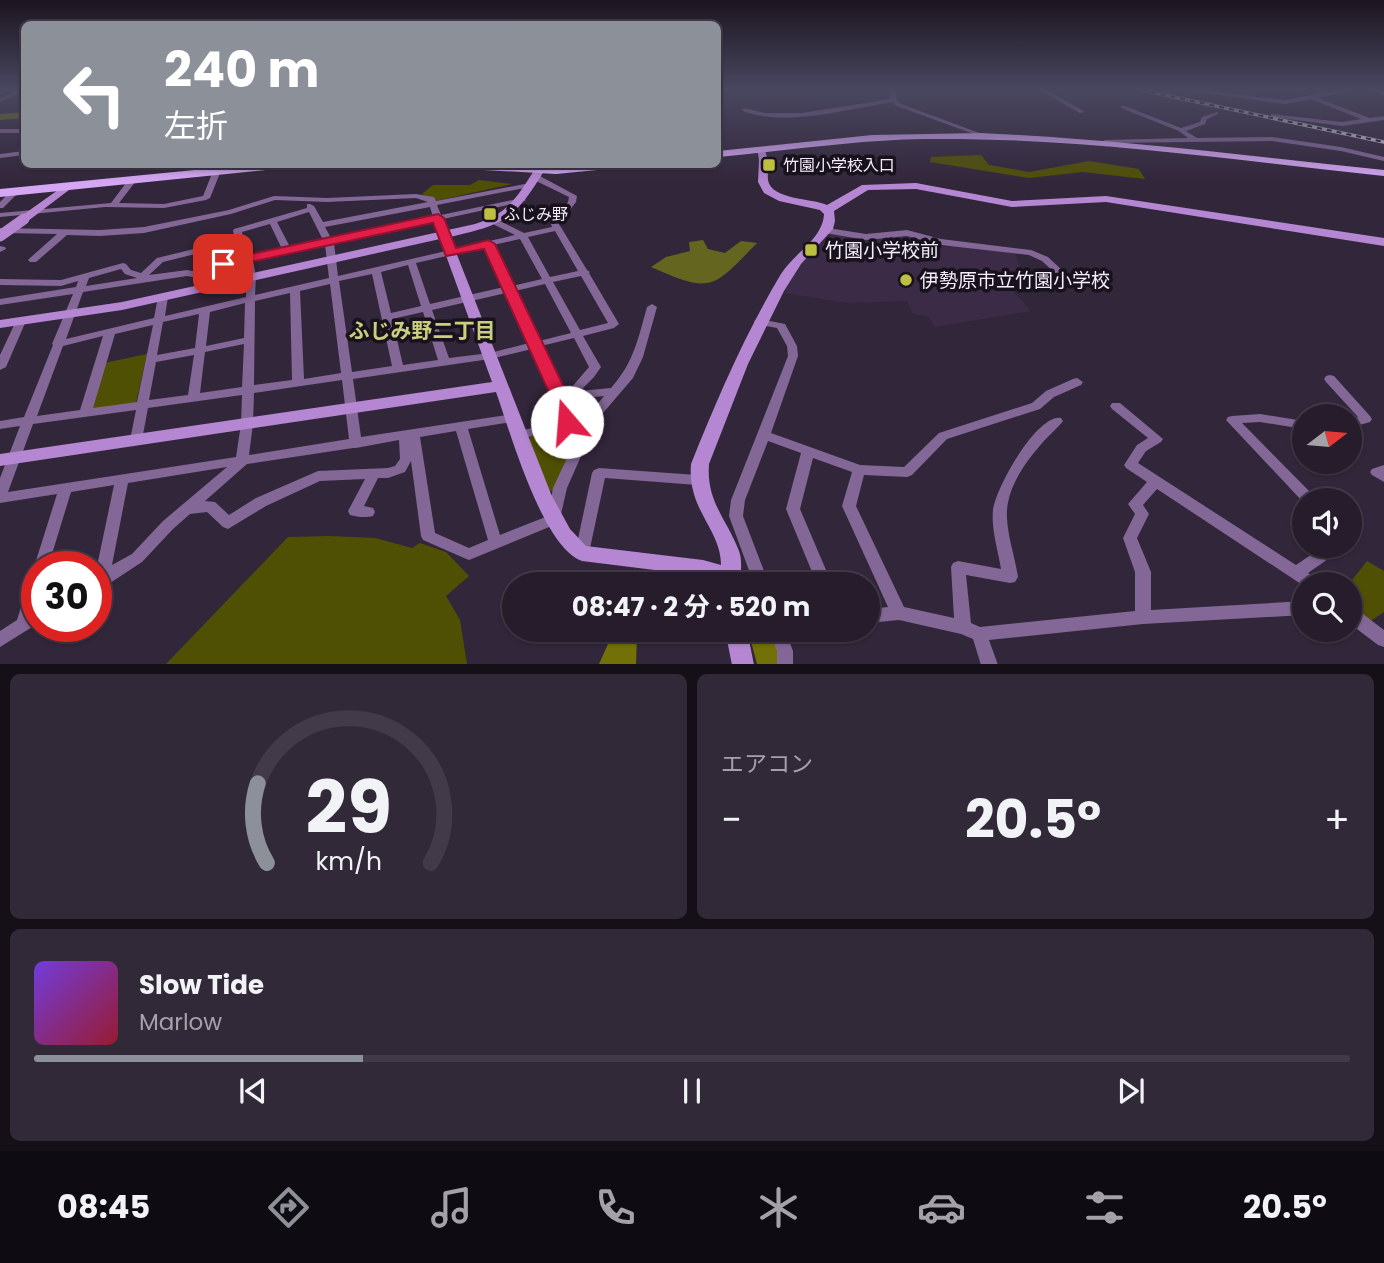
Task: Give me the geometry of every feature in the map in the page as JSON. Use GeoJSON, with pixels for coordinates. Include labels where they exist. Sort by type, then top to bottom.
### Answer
{"type":"FeatureCollection","features":[{"type":"Feature","properties":{"kind":"main road"},"geometry":{"type":"LineString","coordinates":[[721,154],[873,138],[987,137],[1082,143],[1384,173]]}},
{"type":"Feature","properties":{"kind":"main road"},"geometry":{"type":"LineString","coordinates":[[0,193],[260,168]]}},
{"type":"Feature","properties":{"kind":"main road"},"geometry":{"type":"LineString","coordinates":[[459,168],[535,178],[601,168]]}},
{"type":"Feature","properties":{"kind":"street"},"geometry":{"type":"LineString","coordinates":[[942,121],[987,137]]}},
{"type":"Feature","properties":{"kind":"street"},"geometry":{"type":"LineString","coordinates":[[1159,121],[1181,130],[1196,141]]}},
{"type":"Feature","properties":{"kind":"street"},"geometry":{"type":"LineString","coordinates":[[1181,130],[1203,121]]}},
{"type":"Feature","properties":{"kind":"street"},"geometry":{"type":"LineString","coordinates":[[1319,121],[1342,124],[1365,121]]}},
{"type":"Feature","properties":{"kind":"street"},"geometry":{"type":"LineString","coordinates":[[0,131],[21,131]]}},
{"type":"Feature","properties":{"kind":"street"},"geometry":{"type":"LineString","coordinates":[[1082,143],[1272,139],[1341,149],[1384,159]]}},
{"type":"Feature","properties":{"kind":"street"},"geometry":{"type":"LineString","coordinates":[[760,149],[765,156],[763,178],[768,191],[779,197],[827,210],[866,187],[916,187],[1012,204],[1106,199],[1384,242]]}},
{"type":"Feature","properties":{"kind":"street"},"geometry":{"type":"LineString","coordinates":[[0,156],[21,153]]}},
{"type":"Feature","properties":{"kind":"street"},"geometry":{"type":"LineString","coordinates":[[0,215],[28,216],[114,204],[164,206],[206,198],[216,173]]}},
{"type":"Feature","properties":{"kind":"street"},"geometry":{"type":"LineString","coordinates":[[0,324],[69,315],[163,297],[496,222],[515,209],[535,178]]}},
{"type":"Feature","properties":{"kind":"street"},"geometry":{"type":"LineString","coordinates":[[0,425],[490,356],[614,324],[555,224],[572,202],[573,196],[535,178],[432,203],[322,225]]}},
{"type":"Feature","properties":{"kind":"street"},"geometry":{"type":"LineString","coordinates":[[114,204],[132,181]]}},
{"type":"Feature","properties":{"kind":"street"},"geometry":{"type":"LineString","coordinates":[[1,245],[28,216],[65,188]]}},
{"type":"Feature","properties":{"kind":"street"},"geometry":{"type":"LineString","coordinates":[[0,206],[15,192]]}},
{"type":"Feature","properties":{"kind":"street"},"geometry":{"type":"LineString","coordinates":[[112,574],[137,558],[186,509],[242,462],[247,424],[251,278],[248,258],[237,231],[310,205],[344,198],[416,195],[431,199],[554,519],[582,554],[703,568],[712,572]]}},
{"type":"Feature","properties":{"kind":"street"},"geometry":{"type":"LineString","coordinates":[[344,198],[357,218]]}},
{"type":"Feature","properties":{"kind":"street"},"geometry":{"type":"LineString","coordinates":[[0,230],[144,230],[231,212],[265,199],[310,205]]}},
{"type":"Feature","properties":{"kind":"street"},"geometry":{"type":"LineString","coordinates":[[0,302],[78,292],[147,278],[187,273],[198,275],[223,264],[248,258],[522,200]]}},
{"type":"Feature","properties":{"kind":"street"},"geometry":{"type":"LineString","coordinates":[[310,205],[329,242],[356,444]]}},
{"type":"Feature","properties":{"kind":"street"},"geometry":{"type":"LineString","coordinates":[[730,572],[730,555],[702,499],[697,480],[705,451],[759,322],[795,262],[828,231],[831,221],[827,210]]}},
{"type":"Feature","properties":{"kind":"street"},"geometry":{"type":"LineString","coordinates":[[272,220],[287,250]]}},
{"type":"Feature","properties":{"kind":"street"},"geometry":{"type":"LineString","coordinates":[[496,222],[523,236],[595,367],[575,386],[566,410]]}},
{"type":"Feature","properties":{"kind":"street"},"geometry":{"type":"LineString","coordinates":[[57,344],[557,228]]}},
{"type":"Feature","properties":{"kind":"street"},"geometry":{"type":"LineString","coordinates":[[33,257],[66,231]]}},
{"type":"Feature","properties":{"kind":"street"},"geometry":{"type":"LineString","coordinates":[[828,231],[866,237],[907,233],[941,242],[1031,253],[1045,259],[1059,272]]}},
{"type":"Feature","properties":{"kind":"street"},"geometry":{"type":"LineString","coordinates":[[147,278],[152,264],[160,260],[239,241]]}},
{"type":"Feature","properties":{"kind":"street"},"geometry":{"type":"LineString","coordinates":[[488,244],[566,410],[567,422],[521,435]]}},
{"type":"Feature","properties":{"kind":"street"},"geometry":{"type":"LineString","coordinates":[[411,262],[445,363]]}},
{"type":"Feature","properties":{"kind":"street"},"geometry":{"type":"LineString","coordinates":[[0,282],[61,283],[123,266],[128,272],[147,278]]}},
{"type":"Feature","properties":{"kind":"street"},"geometry":{"type":"LineString","coordinates":[[376,270],[398,369]]}},
{"type":"Feature","properties":{"kind":"street"},"geometry":{"type":"LineString","coordinates":[[386,317],[585,272]]}},
{"type":"Feature","properties":{"kind":"street"},"geometry":{"type":"LineString","coordinates":[[84,278],[29,421],[7,459],[0,497],[242,462],[514,418]]}},
{"type":"Feature","properties":{"kind":"street"},"geometry":{"type":"LineString","coordinates":[[295,289],[298,384]]}},
{"type":"Feature","properties":{"kind":"street"},"geometry":{"type":"LineString","coordinates":[[136,440],[163,297]]}},
{"type":"Feature","properties":{"kind":"street"},"geometry":{"type":"LineString","coordinates":[[554,519],[560,488],[592,418],[629,375],[638,357],[652,307]]}},
{"type":"Feature","properties":{"kind":"street"},"geometry":{"type":"LineString","coordinates":[[193,398],[205,310]]}},
{"type":"Feature","properties":{"kind":"street"},"geometry":{"type":"LineString","coordinates":[[0,367],[21,321]]}},
{"type":"Feature","properties":{"kind":"street"},"geometry":{"type":"LineString","coordinates":[[757,572],[736,516],[738,500],[793,356],[792,346],[782,326],[759,322]]}},
{"type":"Feature","properties":{"kind":"street"},"geometry":{"type":"LineString","coordinates":[[85,414],[110,332]]}},
{"type":"Feature","properties":{"kind":"street"},"geometry":{"type":"LineString","coordinates":[[151,360],[249,340]]}},
{"type":"Feature","properties":{"kind":"street"},"geometry":{"type":"LineString","coordinates":[[1330,379],[1352,404]]}},
{"type":"Feature","properties":{"kind":"street"},"geometry":{"type":"LineString","coordinates":[[764,435],[859,470],[906,472],[943,436],[1036,406],[1050,394],[1077,382]]}},
{"type":"Feature","properties":{"kind":"street"},"geometry":{"type":"LineString","coordinates":[[7,459],[502,386]]}},
{"type":"Feature","properties":{"kind":"street"},"geometry":{"type":"LineString","coordinates":[[572,395],[612,392]]}},
{"type":"Feature","properties":{"kind":"street"},"geometry":{"type":"LineString","coordinates":[[1116,406],[1157,439],[1141,448],[1131,465],[1155,483],[1297,572],[1318,558]]}},
{"type":"Feature","properties":{"kind":"street"},"geometry":{"type":"LineString","coordinates":[[1292,423],[1261,418],[1232,420],[1297,488]]}},
{"type":"Feature","properties":{"kind":"street"},"geometry":{"type":"LineString","coordinates":[[990,664],[971,631],[958,567],[1010,576],[999,509],[1008,484],[1039,435],[1057,421]]}},
{"type":"Feature","properties":{"kind":"street"},"geometry":{"type":"LineString","coordinates":[[461,427],[495,541]]}},
{"type":"Feature","properties":{"kind":"street"},"geometry":{"type":"LineString","coordinates":[[409,435],[428,536],[468,554],[554,519]]}},
{"type":"Feature","properties":{"kind":"street"},"geometry":{"type":"LineString","coordinates":[[186,509],[210,506],[228,523],[261,502],[318,476],[374,474],[400,469],[406,459],[409,435]]}},
{"type":"Feature","properties":{"kind":"street"},"geometry":{"type":"LineString","coordinates":[[808,451],[793,509],[819,572]]}},
{"type":"Feature","properties":{"kind":"street"},"geometry":{"type":"LineString","coordinates":[[859,470],[849,506],[898,613]]}},
{"type":"Feature","properties":{"kind":"street"},"geometry":{"type":"LineString","coordinates":[[1384,470],[1377,472],[1384,477]]}},
{"type":"Feature","properties":{"kind":"street"},"geometry":{"type":"LineString","coordinates":[[582,554],[599,473],[697,480]]}},
{"type":"Feature","properties":{"kind":"street"},"geometry":{"type":"LineString","coordinates":[[368,512],[355,511],[374,474]]}},
{"type":"Feature","properties":{"kind":"street"},"geometry":{"type":"LineString","coordinates":[[106,551],[122,480]]}},
{"type":"Feature","properties":{"kind":"street"},"geometry":{"type":"LineString","coordinates":[[1143,617],[1143,572],[1130,538],[1142,514],[1136,504],[1155,483]]}},
{"type":"Feature","properties":{"kind":"street"},"geometry":{"type":"LineString","coordinates":[[46,551],[65,489]]}},
{"type":"Feature","properties":{"kind":"street"},"geometry":{"type":"LineString","coordinates":[[880,615],[898,613],[971,631],[1292,609]]}},
{"type":"Feature","properties":{"kind":"street"},"geometry":{"type":"LineString","coordinates":[[1362,623],[1384,640]]}},
{"type":"Feature","properties":{"kind":"street"},"geometry":{"type":"LineString","coordinates":[[0,640],[21,625]]}},
{"type":"Feature","properties":{"kind":"street"},"geometry":{"type":"LineString","coordinates":[[738,642],[743,664]]}},
{"type":"Feature","properties":{"kind":"street"},"geometry":{"type":"LineString","coordinates":[[782,642],[785,664]]}},
{"type":"Feature","properties":{"kind":"shaded area"},"geometry":{"type":"Polygon","coordinates":[[[981,155],[989,165],[1029,172],[1089,161],[1139,169],[1145,179],[1083,172],[1029,178],[930,162],[931,157],[981,155]]]}},
{"type":"Feature","properties":{"kind":"shaded area"},"geometry":{"type":"Polygon","coordinates":[[[479,180],[512,184],[435,201],[422,194],[433,185],[470,185],[479,180]]]}},
{"type":"Feature","properties":{"kind":"shaded area","name":"伊勢原市立竹園小学校"},"geometry":{"type":"Polygon","coordinates":[[[831,234],[867,238],[907,235],[944,247],[956,245],[1015,253],[1023,276],[1013,291],[1031,311],[935,327],[928,316],[913,314],[907,301],[848,303],[784,293],[801,262],[831,234]]]}},
{"type":"Feature","properties":{"kind":"shaded area"},"geometry":{"type":"Polygon","coordinates":[[[703,240],[708,249],[725,253],[741,241],[757,243],[730,270],[710,282],[687,281],[651,267],[666,257],[690,251],[689,242],[703,240]]]}},
{"type":"Feature","properties":{"kind":"shaded area"},"geometry":{"type":"Polygon","coordinates":[[[147,354],[136,403],[92,409],[104,363],[147,354]]]}},
{"type":"Feature","properties":{"kind":"shaded area"},"geometry":{"type":"Polygon","coordinates":[[[569,422],[585,425],[557,492],[547,490],[529,440],[531,434],[569,422]]]}},
{"type":"Feature","properties":{"kind":"shaded area"},"geometry":{"type":"Polygon","coordinates":[[[288,537],[375,538],[412,548],[420,543],[446,552],[469,576],[446,596],[460,620],[467,664],[166,664],[288,537]]]}},
{"type":"Feature","properties":{"kind":"shaded area"},"geometry":{"type":"Polygon","coordinates":[[[1367,561],[1384,571],[1384,612],[1369,622],[1362,617],[1362,572],[1358,572],[1367,561]]]}},
{"type":"Feature","properties":{"kind":"shaded area"},"geometry":{"type":"Polygon","coordinates":[[[609,642],[637,642],[636,664],[599,664],[609,642]]]}},
{"type":"Feature","properties":{"kind":"shaded area"},"geometry":{"type":"Polygon","coordinates":[[[751,642],[776,642],[780,664],[757,664],[751,642]]]}},
{"type":"Feature","properties":{"kind":"railway"},"geometry":{"type":"LineString","coordinates":[[1286,121],[1384,142]]}},
{"type":"Feature","properties":{"kind":"place","name":"竹園小学校入口"},"geometry":{"type":"Point","coordinates":[769,165]}},
{"type":"Feature","properties":{"kind":"place","name":"ふじみ野"},"geometry":{"type":"Point","coordinates":[490,214]}},
{"type":"Feature","properties":{"kind":"place","name":"竹園小学校前"},"geometry":{"type":"Point","coordinates":[811,250]}},
{"type":"Feature","properties":{"kind":"place","name":"伊勢原市立竹園小学校"},"geometry":{"type":"Point","coordinates":[906,280]}},
{"type":"Feature","properties":{"kind":"district","name":"ふじみ野二丁目"},"geometry":{"type":"Point","coordinates":[422,330]}},
{"type":"Feature","properties":{"kind":"route"},"geometry":{"type":"LineString","coordinates":[[223,264],[438,218],[451,253],[488,244],[566,410],[567,422]]}}]}
